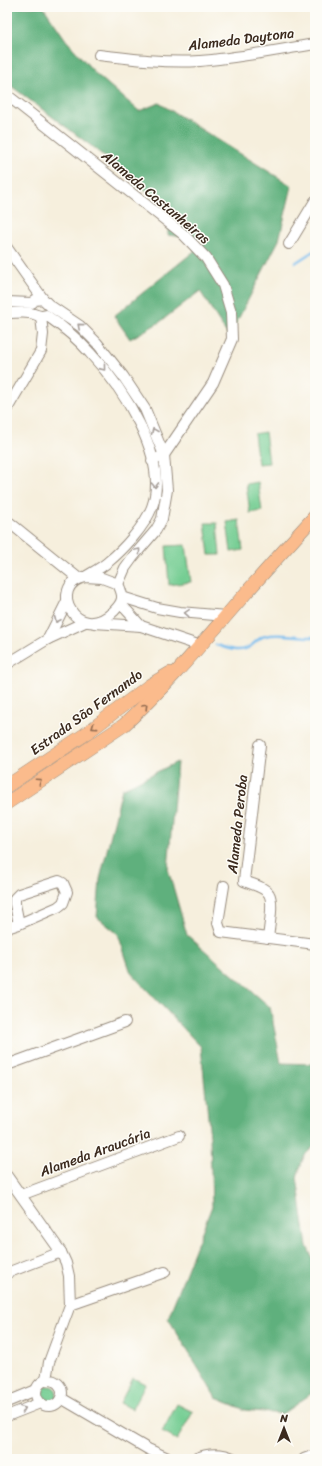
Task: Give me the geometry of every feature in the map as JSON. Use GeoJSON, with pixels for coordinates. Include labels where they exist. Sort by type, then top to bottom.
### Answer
{"type":"FeatureCollection","features":[{"type":"Feature","properties":{"kind":"main road","name":"Estrada São Fernando"},"geometry":{"type":"LineString","coordinates":[[7,803],[124,725],[140,711],[184,665],[315,516]]}},
{"type":"Feature","properties":{"kind":"main road","name":"Estrada São Fernando"},"geometry":{"type":"LineString","coordinates":[[7,786],[84,735],[150,685],[184,665]]}},
{"type":"Feature","properties":{"kind":"street","name":"Alameda Daytona"},"geometry":{"type":"LineString","coordinates":[[99,55],[160,61],[199,61],[245,56],[315,44]]}},
{"type":"Feature","properties":{"kind":"street","name":"Alameda Castanheiras"},"geometry":{"type":"LineString","coordinates":[[7,95],[183,234],[206,258],[223,285],[232,312],[232,339],[213,383],[164,455]]}},
{"type":"Feature","properties":{"kind":"street"},"geometry":{"type":"LineString","coordinates":[[289,244],[315,201]]}},
{"type":"Feature","properties":{"kind":"street"},"geometry":{"type":"LineString","coordinates":[[7,248],[46,302],[80,326],[97,343],[123,376],[145,409],[164,455],[167,490],[162,519],[156,530],[125,568],[118,584],[122,601],[140,626]]}},
{"type":"Feature","properties":{"kind":"street"},"geometry":{"type":"LineString","coordinates":[[7,409],[40,351],[43,334],[35,300],[46,302]]}},
{"type":"Feature","properties":{"kind":"street"},"geometry":{"type":"LineString","coordinates":[[7,302],[38,312],[76,339],[105,369],[135,413],[149,447],[155,487],[151,509],[139,529],[109,562],[70,586],[67,601],[69,610],[75,617],[88,622],[140,626],[201,646]]}},
{"type":"Feature","properties":{"kind":"street"},"geometry":{"type":"LineString","coordinates":[[7,313],[48,312],[46,302]]}},
{"type":"Feature","properties":{"kind":"street"},"geometry":{"type":"LineString","coordinates":[[152,462],[164,455]]}},
{"type":"Feature","properties":{"kind":"street"},"geometry":{"type":"LineString","coordinates":[[10,523],[82,578],[102,578],[118,584]]}},
{"type":"Feature","properties":{"kind":"street"},"geometry":{"type":"LineString","coordinates":[[48,639],[67,601]]}},
{"type":"Feature","properties":{"kind":"street"},"geometry":{"type":"LineString","coordinates":[[122,601],[180,612],[226,616]]}},
{"type":"Feature","properties":{"kind":"street"},"geometry":{"type":"LineString","coordinates":[[7,664],[48,639],[88,622],[100,620],[111,614],[122,601]]}},
{"type":"Feature","properties":{"kind":"street","name":"Alameda Peroba"},"geometry":{"type":"LineString","coordinates":[[260,745],[244,881],[269,893],[271,901],[268,938]]}},
{"type":"Feature","properties":{"kind":"street"},"geometry":{"type":"LineString","coordinates":[[7,928],[19,924],[58,907],[62,903],[67,892],[63,883],[59,881],[53,882],[19,894],[15,898],[15,904],[19,924]]}},
{"type":"Feature","properties":{"kind":"street"},"geometry":{"type":"LineString","coordinates":[[224,886],[218,924],[221,932],[315,944]]}},
{"type":"Feature","properties":{"kind":"street"},"geometry":{"type":"LineString","coordinates":[[7,1065],[125,1022]]}},
{"type":"Feature","properties":{"kind":"street","name":"Alameda Araucária"},"geometry":{"type":"LineString","coordinates":[[21,1195],[179,1136]]}},
{"type":"Feature","properties":{"kind":"street"},"geometry":{"type":"LineString","coordinates":[[7,1176],[61,1252],[66,1263],[69,1276],[70,1305],[49,1362],[46,1380]]}},
{"type":"Feature","properties":{"kind":"street"},"geometry":{"type":"LineString","coordinates":[[7,1273],[61,1252]]}},
{"type":"Feature","properties":{"kind":"street"},"geometry":{"type":"LineString","coordinates":[[70,1305],[165,1272]]}},
{"type":"Feature","properties":{"kind":"street"},"geometry":{"type":"LineString","coordinates":[[7,1402],[36,1390],[40,1384],[46,1380],[54,1381],[61,1386],[62,1398],[56,1405],[43,1405],[40,1403],[36,1390]]}},
{"type":"Feature","properties":{"kind":"street"},"geometry":{"type":"LineString","coordinates":[[62,1398],[148,1449],[170,1459]]}},
{"type":"Feature","properties":{"kind":"street"},"geometry":{"type":"LineString","coordinates":[[7,1416],[40,1403]]}},
{"type":"Feature","properties":{"kind":"street"},"geometry":{"type":"LineString","coordinates":[[198,1458],[220,1454],[227,1455],[235,1459]]}},
{"type":"Feature","properties":{"kind":"street"},"geometry":{"type":"LineString","coordinates":[[304,1459],[315,1455]]}},
{"type":"Feature","properties":{"kind":"green space"},"geometry":{"type":"Polygon","coordinates":[[[7,7],[45,7],[44,8],[66,40],[95,73],[139,111],[159,103],[292,186],[279,240],[229,337],[200,291],[160,322],[130,339],[114,316],[208,240],[168,235],[168,208],[90,145],[7,83],[7,7]]]}},
{"type":"Feature","properties":{"kind":"green space"},"geometry":{"type":"Polygon","coordinates":[[[265,432],[269,463],[258,464],[254,434],[265,432]]]}},
{"type":"Feature","properties":{"kind":"green space"},"geometry":{"type":"Polygon","coordinates":[[[258,482],[262,511],[250,513],[246,484],[258,482]]]}},
{"type":"Feature","properties":{"kind":"green space"},"geometry":{"type":"Polygon","coordinates":[[[239,520],[243,550],[231,552],[227,522],[239,520]]]}},
{"type":"Feature","properties":{"kind":"green space"},"geometry":{"type":"Polygon","coordinates":[[[205,523],[217,523],[220,555],[209,555],[205,523]]]}},
{"type":"Feature","properties":{"kind":"green space"},"geometry":{"type":"Polygon","coordinates":[[[186,545],[191,582],[169,585],[166,546],[186,545]]]}},
{"type":"Feature","properties":{"kind":"green space"},"geometry":{"type":"Polygon","coordinates":[[[177,762],[168,869],[187,935],[270,1007],[281,1063],[314,1064],[315,1066],[315,1145],[304,1156],[297,1177],[307,1246],[315,1264],[315,1391],[282,1414],[245,1410],[216,1398],[168,1318],[212,1206],[210,1137],[201,1047],[131,973],[118,934],[97,917],[100,879],[122,789],[177,762]]]}},
{"type":"Feature","properties":{"kind":"green space"},"geometry":{"type":"Polygon","coordinates":[[[133,1378],[145,1384],[132,1409],[120,1403],[133,1378]]]}},
{"type":"Feature","properties":{"kind":"green space"},"geometry":{"type":"Polygon","coordinates":[[[46,1386],[52,1386],[57,1391],[55,1400],[52,1402],[46,1402],[41,1397],[41,1391],[46,1386]]]}},
{"type":"Feature","properties":{"kind":"green space"},"geometry":{"type":"Polygon","coordinates":[[[177,1404],[193,1412],[177,1440],[162,1432],[177,1404]]]}},
{"type":"Feature","properties":{"kind":"waterway"},"geometry":{"type":"LineString","coordinates":[[295,263],[315,250]]}},
{"type":"Feature","properties":{"kind":"waterway"},"geometry":{"type":"LineString","coordinates":[[216,645],[239,650],[248,648],[260,638],[265,636],[284,635],[315,637]]}}]}
